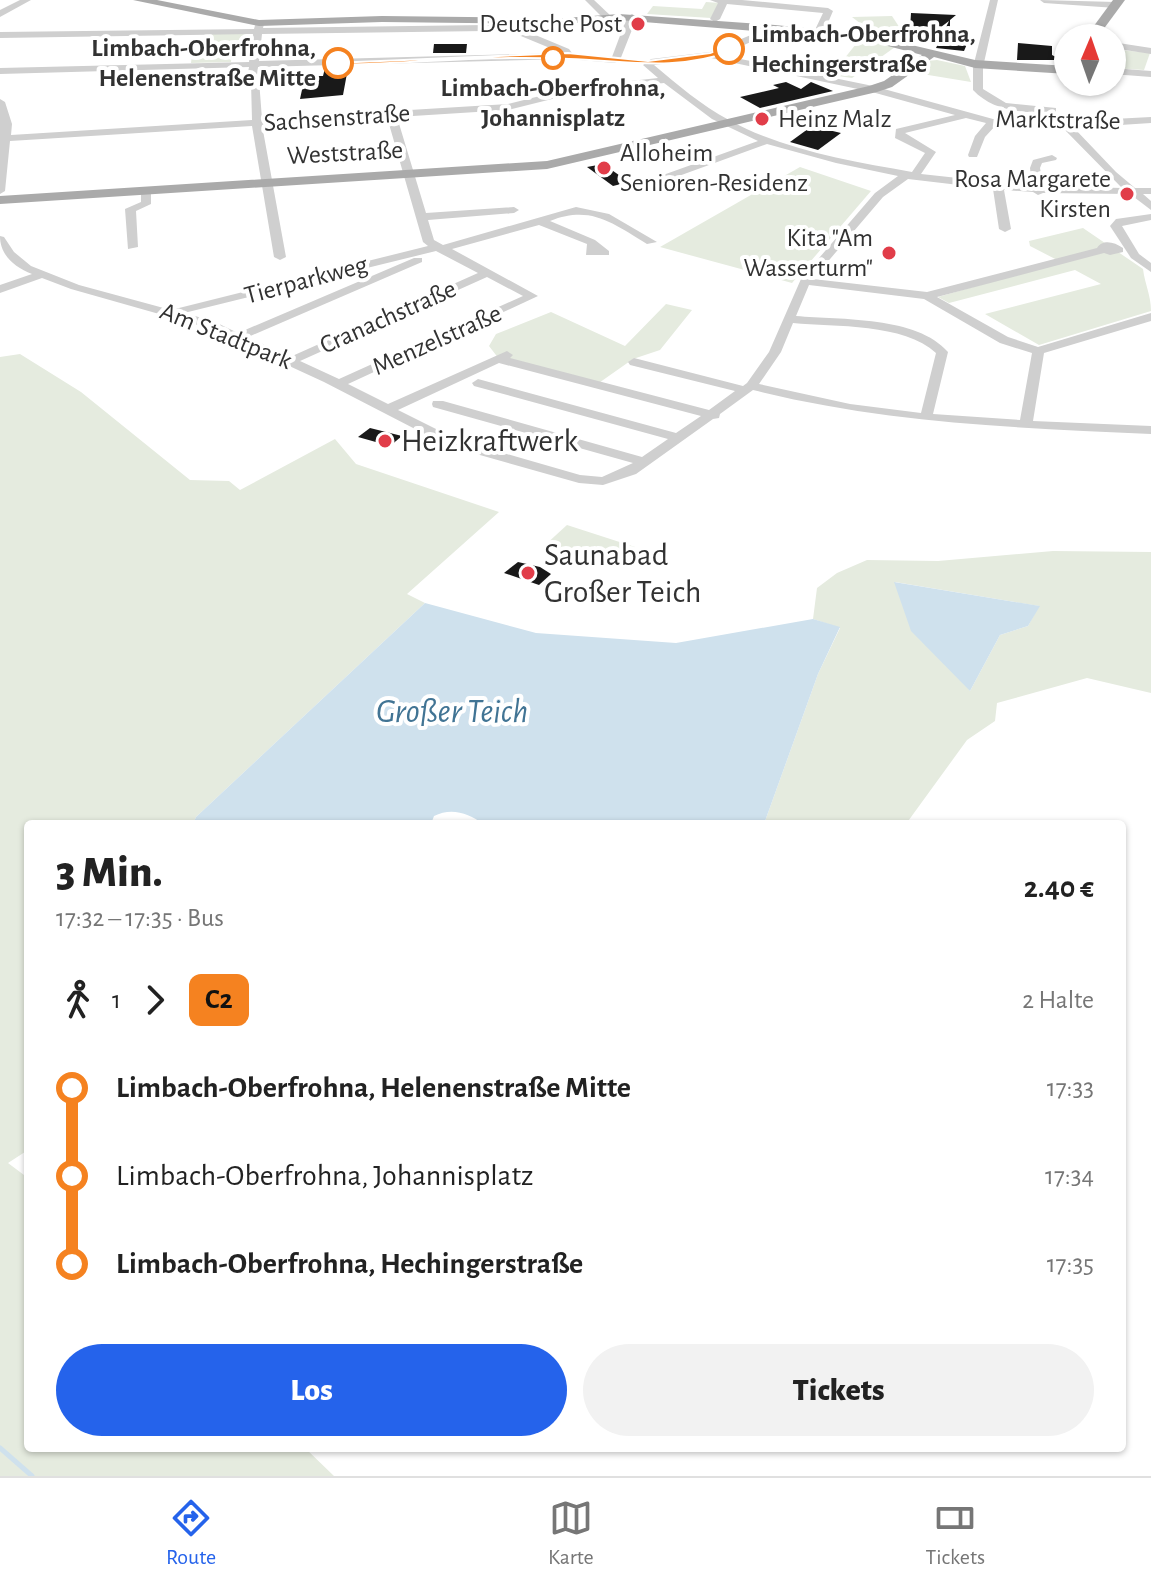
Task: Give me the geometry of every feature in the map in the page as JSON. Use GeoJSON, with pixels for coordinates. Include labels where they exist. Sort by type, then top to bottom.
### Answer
{"type":"FeatureCollection","features":[{"type":"Feature","properties":{"kind":"main road"},"geometry":{"type":"LineString","coordinates":[[139,0],[170,3],[258,27],[382,19],[564,21],[632,17],[865,37],[975,64],[1054,69]]}},
{"type":"Feature","properties":{"kind":"main road"},"geometry":{"type":"LineString","coordinates":[[1101,24],[1117,2]]}},
{"type":"Feature","properties":{"kind":"main road","name":"Weststraße"},"geometry":{"type":"LineString","coordinates":[[0,200],[547,165],[873,89],[931,54]]}},
{"type":"Feature","properties":{"kind":"street"},"geometry":{"type":"LineString","coordinates":[[0,14],[27,0]]}},
{"type":"Feature","properties":{"kind":"street"},"geometry":{"type":"LineString","coordinates":[[589,0],[607,17]]}},
{"type":"Feature","properties":{"kind":"street"},"geometry":{"type":"LineString","coordinates":[[714,0],[809,4],[829,11],[819,32]]}},
{"type":"Feature","properties":{"kind":"street"},"geometry":{"type":"LineString","coordinates":[[994,0],[990,29],[975,64],[978,90],[986,99],[1012,109],[1052,110],[1051,125]]}},
{"type":"Feature","properties":{"kind":"street"},"geometry":{"type":"LineString","coordinates":[[1044,0],[1117,2]]}},
{"type":"Feature","properties":{"kind":"street"},"geometry":{"type":"LineString","coordinates":[[715,19],[724,1]]}},
{"type":"Feature","properties":{"kind":"street"},"geometry":{"type":"LineString","coordinates":[[0,71],[568,56],[615,60],[632,17]]}},
{"type":"Feature","properties":{"kind":"street"},"geometry":{"type":"LineString","coordinates":[[258,27],[252,65],[257,123],[280,257]]}},
{"type":"Feature","properties":{"kind":"street"},"geometry":{"type":"LineString","coordinates":[[0,35],[258,27],[490,28],[522,33],[566,51],[568,56]]}},
{"type":"Feature","properties":{"kind":"street"},"geometry":{"type":"LineString","coordinates":[[775,28],[712,55],[648,64],[693,104],[729,125],[798,151],[909,177],[998,189],[1038,192],[1151,191]]}},
{"type":"Feature","properties":{"kind":"street"},"geometry":{"type":"LineString","coordinates":[[1126,47],[1151,51]]}},
{"type":"Feature","properties":{"kind":"street","name":"Marktstraße"},"geometry":{"type":"LineString","coordinates":[[712,55],[873,89],[964,115],[989,126],[1151,120]]}},
{"type":"Feature","properties":{"kind":"street"},"geometry":{"type":"LineString","coordinates":[[1126,72],[1151,74]]}},
{"type":"Feature","properties":{"kind":"street","name":"Sachsenstraße"},"geometry":{"type":"LineString","coordinates":[[6,138],[521,105],[566,92],[666,80]]}},
{"type":"Feature","properties":{"kind":"street"},"geometry":{"type":"LineString","coordinates":[[0,102],[6,138],[0,191]]}},
{"type":"Feature","properties":{"kind":"street"},"geometry":{"type":"LineString","coordinates":[[391,114],[429,242],[487,273]]}},
{"type":"Feature","properties":{"kind":"street"},"geometry":{"type":"LineString","coordinates":[[909,177],[931,152],[899,136],[900,131],[964,115]]}},
{"type":"Feature","properties":{"kind":"street"},"geometry":{"type":"LineString","coordinates":[[1066,125],[1151,207]]}},
{"type":"Feature","properties":{"kind":"street"},"geometry":{"type":"LineString","coordinates":[[973,155],[989,126],[1077,137]]}},
{"type":"Feature","properties":{"kind":"street"},"geometry":{"type":"LineString","coordinates":[[628,191],[769,140]]}},
{"type":"Feature","properties":{"kind":"street"},"geometry":{"type":"LineString","coordinates":[[1038,192],[1035,168],[1038,160],[1052,158]]}},
{"type":"Feature","properties":{"kind":"street","name":"Am Stadtpark"},"geometry":{"type":"LineString","coordinates":[[0,239],[10,254],[27,268],[75,287],[175,313],[238,337],[339,384],[453,443],[593,481],[620,477],[714,415],[748,388],[775,352],[805,281],[879,195],[909,177]]}},
{"type":"Feature","properties":{"kind":"street"},"geometry":{"type":"LineString","coordinates":[[998,189],[1005,229]]}},
{"type":"Feature","properties":{"kind":"street"},"geometry":{"type":"LineString","coordinates":[[132,247],[130,209],[146,204],[146,190]]}},
{"type":"Feature","properties":{"kind":"street"},"geometry":{"type":"LineString","coordinates":[[421,217],[514,210]]}},
{"type":"Feature","properties":{"kind":"street"},"geometry":{"type":"LineString","coordinates":[[238,337],[440,248],[581,210],[633,230],[651,242]]}},
{"type":"Feature","properties":{"kind":"street"},"geometry":{"type":"LineString","coordinates":[[1151,217],[1120,221],[1116,226],[1135,256],[1151,269]]}},
{"type":"Feature","properties":{"kind":"street"},"geometry":{"type":"LineString","coordinates":[[540,221],[585,238],[594,247]]}},
{"type":"Feature","properties":{"kind":"street","name":"Tierparkweg"},"geometry":{"type":"LineString","coordinates":[[175,313],[440,248]]}},
{"type":"Feature","properties":{"kind":"street"},"geometry":{"type":"LineString","coordinates":[[805,281],[927,296],[1104,250]]}},
{"type":"Feature","properties":{"kind":"street","name":"Menzelstraße"},"geometry":{"type":"LineString","coordinates":[[339,384],[530,298],[532,293],[487,273]]}},
{"type":"Feature","properties":{"kind":"street","name":"Cranachstraße"},"geometry":{"type":"LineString","coordinates":[[290,361],[487,273]]}},
{"type":"Feature","properties":{"kind":"street"},"geometry":{"type":"LineString","coordinates":[[0,289],[43,274]]}},
{"type":"Feature","properties":{"kind":"street"},"geometry":{"type":"LineString","coordinates":[[927,296],[1004,340],[1038,351],[1151,317]]}},
{"type":"Feature","properties":{"kind":"street"},"geometry":{"type":"LineString","coordinates":[[788,319],[903,331],[932,340],[942,352],[926,417]]}},
{"type":"Feature","properties":{"kind":"street"},"geometry":{"type":"LineString","coordinates":[[1026,423],[1038,351]]}},
{"type":"Feature","properties":{"kind":"street"},"geometry":{"type":"LineString","coordinates":[[386,410],[504,357],[593,387],[618,389],[714,415]]}},
{"type":"Feature","properties":{"kind":"street"},"geometry":{"type":"LineString","coordinates":[[634,362],[844,408],[926,417],[1151,430]]}},
{"type":"Feature","properties":{"kind":"street"},"geometry":{"type":"LineString","coordinates":[[478,383],[680,438]]}},
{"type":"Feature","properties":{"kind":"street"},"geometry":{"type":"LineString","coordinates":[[438,404],[644,462]]}},
{"type":"Feature","properties":{"kind":"shaded area"},"geometry":{"type":"Polygon","coordinates":[[[706,2],[720,3],[711,18],[647,14],[653,6],[702,9],[706,2]]]}},
{"type":"Feature","properties":{"kind":"shaded area"},"geometry":{"type":"Polygon","coordinates":[[[892,16],[909,42],[878,37],[852,17],[892,16]]]}},
{"type":"Feature","properties":{"kind":"shaded area"},"geometry":{"type":"Polygon","coordinates":[[[243,33],[248,36],[247,50],[232,51],[231,62],[191,63],[193,47],[206,46],[208,34],[243,33]]]}},
{"type":"Feature","properties":{"kind":"shaded area"},"geometry":{"type":"Polygon","coordinates":[[[860,39],[895,47],[852,78],[810,72],[840,64],[860,39]]]}},
{"type":"Feature","properties":{"kind":"shaded area"},"geometry":{"type":"Polygon","coordinates":[[[1126,50],[1150,53],[1144,70],[1126,69],[1126,50]]]}},
{"type":"Feature","properties":{"kind":"shaded area"},"geometry":{"type":"Polygon","coordinates":[[[927,61],[965,66],[971,82],[910,72],[927,61]]]}},
{"type":"Feature","properties":{"kind":"shaded area"},"geometry":{"type":"Polygon","coordinates":[[[800,167],[871,191],[792,283],[660,247],[800,167]]]}},
{"type":"Feature","properties":{"kind":"shaded area"},"geometry":{"type":"Polygon","coordinates":[[[1083,228],[1143,269],[1151,311],[1039,345],[985,314],[1101,284],[1075,270],[949,303],[938,297],[1061,262],[1030,246],[1029,241],[1083,228]]]}},
{"type":"Feature","properties":{"kind":"shaded area"},"geometry":{"type":"Polygon","coordinates":[[[666,304],[692,310],[660,350],[633,359],[596,385],[499,359],[489,346],[496,334],[551,312],[625,346],[666,304]]]}},
{"type":"Feature","properties":{"kind":"shaded area"},"geometry":{"type":"Polygon","coordinates":[[[20,354],[81,392],[190,480],[229,481],[240,490],[335,439],[356,464],[499,512],[407,594],[425,603],[195,820],[24,820],[24,1153],[8,1163],[24,1175],[24,1452],[309,1452],[334,1476],[0,1476],[0,357],[20,354]]]}},
{"type":"Feature","properties":{"kind":"shaded area"},"geometry":{"type":"Polygon","coordinates":[[[567,525],[635,547],[610,568],[544,546],[567,525]]]}},
{"type":"Feature","properties":{"kind":"shaded area"},"geometry":{"type":"Polygon","coordinates":[[[1053,551],[1151,552],[1151,693],[1087,678],[997,703],[995,721],[967,740],[909,820],[765,820],[818,674],[840,628],[813,619],[817,588],[837,573],[867,560],[938,561],[1053,551]],[[895,582],[970,691],[1000,635],[1028,626],[1039,606],[895,582]]]}},
{"type":"Feature","properties":{"kind":"water"},"geometry":{"type":"Polygon","coordinates":[[[894,582],[1040,606],[1028,626],[1000,635],[970,691],[911,631],[894,582]]]}},
{"type":"Feature","properties":{"kind":"water","name":"Großer Teich"},"geometry":{"type":"Polygon","coordinates":[[[425,603],[536,633],[676,643],[813,619],[840,627],[818,674],[765,820],[477,820],[453,812],[440,813],[432,820],[195,820],[425,603]]]}},
{"type":"Feature","properties":{"kind":"building"},"geometry":{"type":"Polygon","coordinates":[[[911,13],[956,15],[950,20],[950,35],[970,37],[964,51],[936,48],[949,21],[937,30],[910,29],[911,13]]]}},
{"type":"Feature","properties":{"kind":"building"},"geometry":{"type":"Polygon","coordinates":[[[1018,43],[1052,46],[1054,60],[1017,60],[1018,43]]]}},
{"type":"Feature","properties":{"kind":"building"},"geometry":{"type":"Polygon","coordinates":[[[434,44],[467,44],[466,53],[433,53],[434,44]]]}},
{"type":"Feature","properties":{"kind":"building"},"geometry":{"type":"Polygon","coordinates":[[[325,68],[348,68],[343,95],[300,99],[305,76],[323,76],[325,68]]]}},
{"type":"Feature","properties":{"kind":"building"},"geometry":{"type":"Polygon","coordinates":[[[786,82],[801,89],[811,82],[833,91],[760,108],[740,97],[779,88],[773,85],[786,82]]]}},
{"type":"Feature","properties":{"kind":"building"},"geometry":{"type":"Polygon","coordinates":[[[812,126],[841,133],[818,150],[790,142],[812,126]]]}},
{"type":"Feature","properties":{"kind":"building"},"geometry":{"type":"Polygon","coordinates":[[[603,164],[629,182],[613,186],[587,167],[603,164]]]}},
{"type":"Feature","properties":{"kind":"building","name":"Heizkraftwerk"},"geometry":{"type":"Polygon","coordinates":[[[370,428],[402,436],[390,446],[358,437],[370,428]]]}},
{"type":"Feature","properties":{"kind":"building","name":"Saunabad Großer Teich"},"geometry":{"type":"Polygon","coordinates":[[[518,562],[540,567],[551,574],[539,585],[504,573],[518,562]]]}},
{"type":"Feature","properties":{"kind":"waterway"},"geometry":{"type":"LineString","coordinates":[[0,1448],[32,1476]]}},
{"type":"Feature","properties":{"kind":"bus line","name":"C2"},"geometry":{"type":"LineString","coordinates":[[338,63],[568,56],[648,64],[712,55],[729,49]]}},
{"type":"Feature","properties":{"kind":"place","name":"Deutsche Post"},"geometry":{"type":"Point","coordinates":[638,24]}},
{"type":"Feature","properties":{"kind":"place","name":"Limbach-Oberfrohna, Hechingerstraße"},"geometry":{"type":"Point","coordinates":[729,49]}},
{"type":"Feature","properties":{"kind":"place","name":"Limbach-Oberfrohna, Johannisplatz"},"geometry":{"type":"Point","coordinates":[553,58]}},
{"type":"Feature","properties":{"kind":"place","name":"Limbach-Oberfrohna, Helenenstraße Mitte"},"geometry":{"type":"Point","coordinates":[338,63]}},
{"type":"Feature","properties":{"kind":"place","name":"Heinz Malz"},"geometry":{"type":"Point","coordinates":[762,119]}},
{"type":"Feature","properties":{"kind":"place","name":"Alloheim Senioren-Residenz"},"geometry":{"type":"Point","coordinates":[604,168]}},
{"type":"Feature","properties":{"kind":"place","name":"Rosa Margarete Kirsten"},"geometry":{"type":"Point","coordinates":[1127,194]}},
{"type":"Feature","properties":{"kind":"place","name":"Kita \"Am Wasserturm\""},"geometry":{"type":"Point","coordinates":[889,253]}},
{"type":"Feature","properties":{"kind":"place","name":"Heizkraftwerk"},"geometry":{"type":"Point","coordinates":[385,441]}},
{"type":"Feature","properties":{"kind":"place","name":"Saunabad Großer Teich"},"geometry":{"type":"Point","coordinates":[528,573]}}]}
